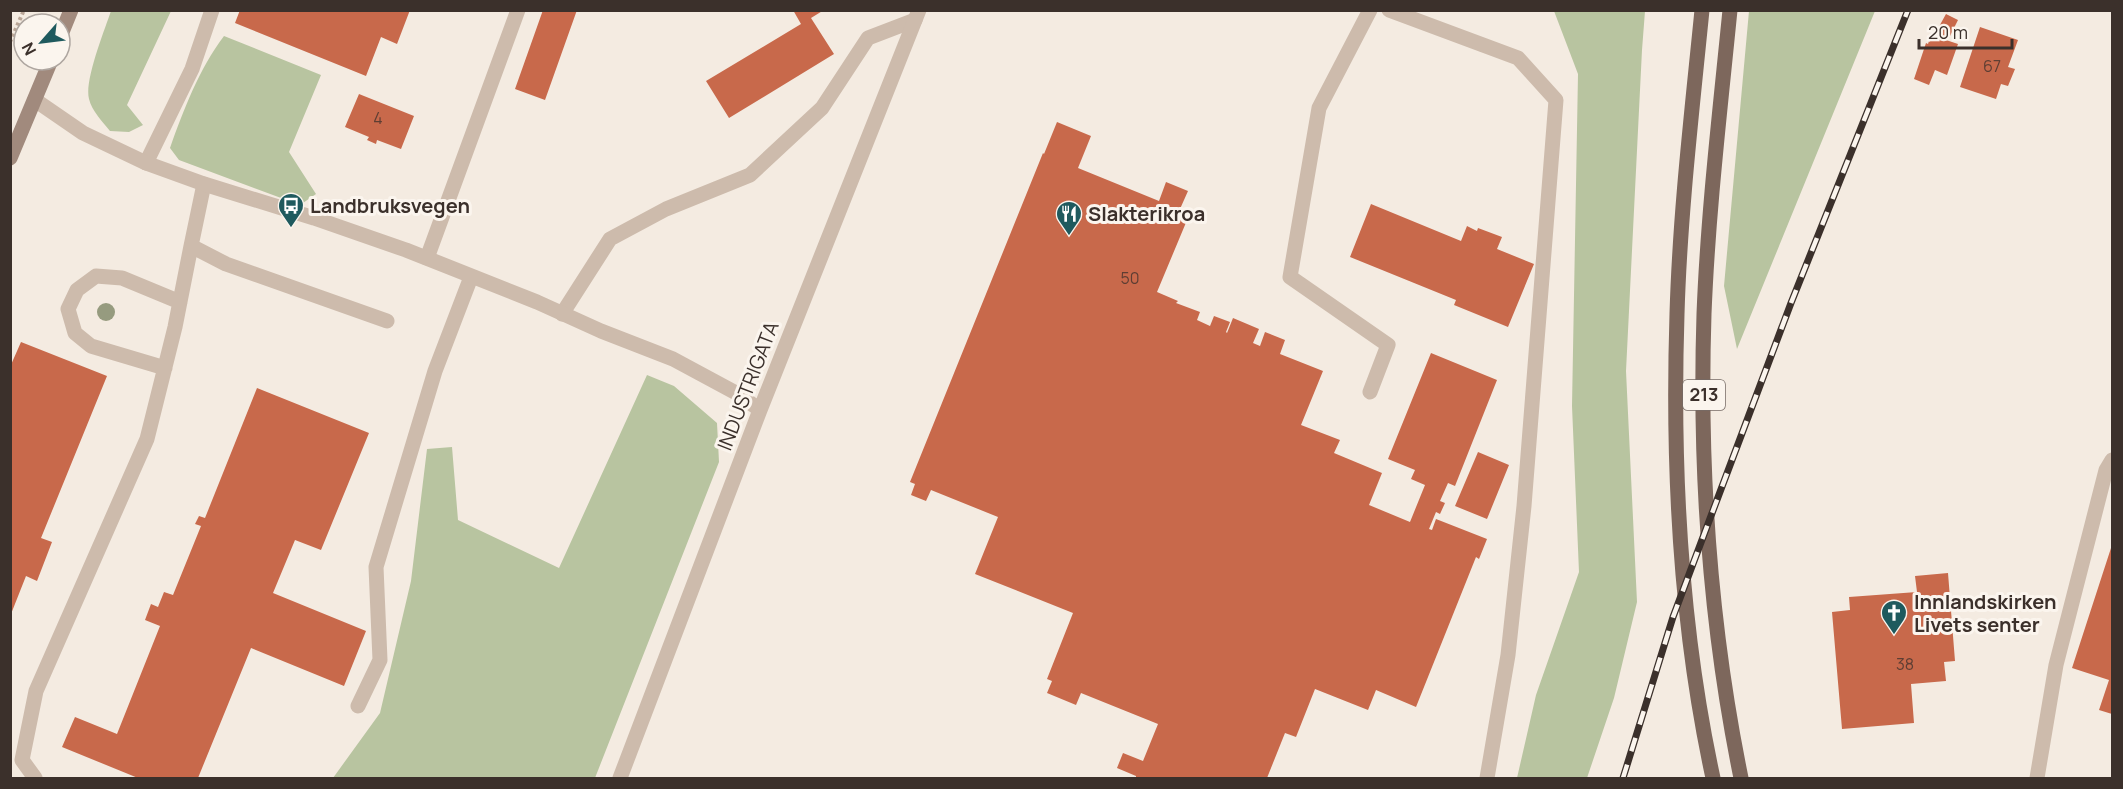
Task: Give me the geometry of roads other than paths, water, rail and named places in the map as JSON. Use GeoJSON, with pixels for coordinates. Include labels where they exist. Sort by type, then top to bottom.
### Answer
{"type":"FeatureCollection","features":[{"type":"Feature","properties":{"kind":"main road","name":"213"},"geometry":{"type":"LineString","coordinates":[[1702,10],[1683,206],[1677,313],[1676,415],[1678,497],[1691,647],[1701,723],[1713,778]]}},
{"type":"Feature","properties":{"kind":"main road","name":"213"},"geometry":{"type":"LineString","coordinates":[[1730,10],[1711,208],[1704,314],[1704,415],[1706,495],[1717,633],[1729,718],[1741,778]]}},
{"type":"Feature","properties":{"kind":"main road"},"geometry":{"type":"LineString","coordinates":[[10,158],[46,72]]}},
{"type":"Feature","properties":{"kind":"street"},"geometry":{"type":"LineString","coordinates":[[146,163],[192,69],[212,10]]}},
{"type":"Feature","properties":{"kind":"street"},"geometry":{"type":"LineString","coordinates":[[427,258],[518,10]]}},
{"type":"Feature","properties":{"kind":"street"},"geometry":{"type":"LineString","coordinates":[[1370,10],[1319,108],[1290,277],[1388,345],[1370,392]]}},
{"type":"Feature","properties":{"kind":"street"},"geometry":{"type":"LineString","coordinates":[[1389,10],[1518,58],[1556,100],[1524,506],[1508,655],[1487,778]]}},
{"type":"Feature","properties":{"kind":"street"},"geometry":{"type":"LineString","coordinates":[[562,314],[610,239],[666,209],[750,175],[822,108],[868,38],[917,15]]}},
{"type":"Feature","properties":{"kind":"street","name":"INDUSTRIGATA"},"geometry":{"type":"LineString","coordinates":[[620,778],[760,410],[917,15]]}},
{"type":"Feature","properties":{"kind":"street"},"geometry":{"type":"LineString","coordinates":[[35,100],[83,133],[146,163],[427,258],[537,302],[674,359],[738,394],[760,410]]}},
{"type":"Feature","properties":{"kind":"street"},"geometry":{"type":"LineString","coordinates":[[35,778],[22,760],[36,691],[147,440],[180,302],[204,184]]}},
{"type":"Feature","properties":{"kind":"street"},"geometry":{"type":"LineString","coordinates":[[191,246],[226,264],[387,321]]}},
{"type":"Feature","properties":{"kind":"street"},"geometry":{"type":"LineString","coordinates":[[165,368],[91,346],[75,333],[68,309],[77,290],[96,276],[122,278],[180,302]]}},
{"type":"Feature","properties":{"kind":"street"},"geometry":{"type":"LineString","coordinates":[[358,706],[380,660],[376,567],[435,371],[471,277]]}},
{"type":"Feature","properties":{"kind":"street"},"geometry":{"type":"LineString","coordinates":[[2037,778],[2056,665],[2106,470],[2112,460]]}},
{"type":"Feature","properties":{"kind":"railway"},"geometry":{"type":"LineString","coordinates":[[1623,778],[1673,617],[1791,303],[1908,10]]}},
{"type":"Feature","properties":{"kind":"place","name":"Landbruksvegen"},"geometry":{"type":"Point","coordinates":[291,229]}},
{"type":"Feature","properties":{"kind":"place","name":"Slakterikroa"},"geometry":{"type":"Point","coordinates":[1069,237]}},
{"type":"Feature","properties":{"kind":"place","name":"Innlandskirken Livets senter"},"geometry":{"type":"Point","coordinates":[1894,636]}}]}
